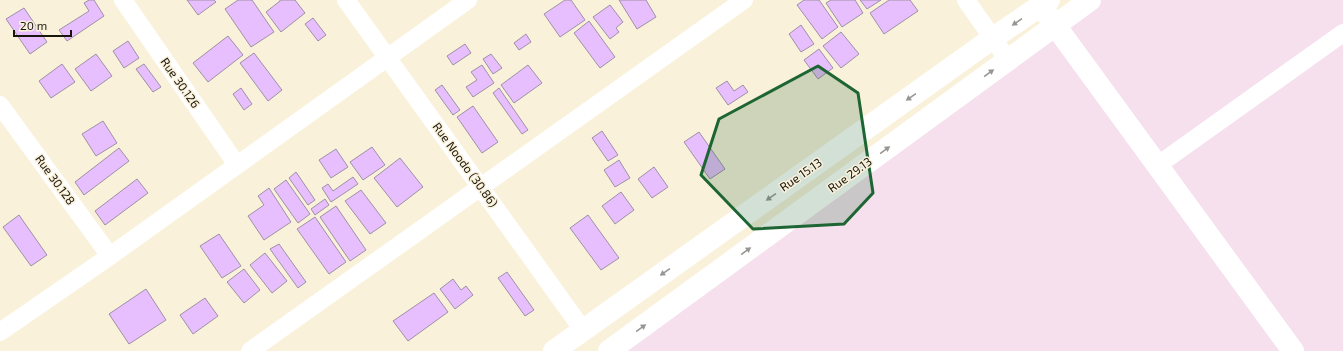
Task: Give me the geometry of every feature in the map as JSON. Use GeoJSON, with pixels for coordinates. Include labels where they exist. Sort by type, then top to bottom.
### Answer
{"type":"FeatureCollection","features":[{"type":"Feature","properties":{"kind":"main road","name":"Rue 29.13"},"geometry":{"type":"LineString","coordinates":[[609,351],[1090,0]]}},
{"type":"Feature","properties":{"kind":"main road","name":"Rue 15.13"},"geometry":{"type":"LineString","coordinates":[[554,351],[993,38],[1045,3]]}},
{"type":"Feature","properties":{"kind":"main road"},"geometry":{"type":"LineString","coordinates":[[1045,3],[1055,26],[1293,351]]}},
{"type":"Feature","properties":{"kind":"street","name":"Rue 30.126"},"geometry":{"type":"LineString","coordinates":[[123,0],[237,165]]}},
{"type":"Feature","properties":{"kind":"street","name":"Rue Noodo (30.86)"},"geometry":{"type":"LineString","coordinates":[[346,0],[583,330]]}},
{"type":"Feature","properties":{"kind":"street"},"geometry":{"type":"LineString","coordinates":[[0,332],[110,256],[468,0]]}},
{"type":"Feature","properties":{"kind":"street"},"geometry":{"type":"LineString","coordinates":[[250,351],[744,0]]}},
{"type":"Feature","properties":{"kind":"street"},"geometry":{"type":"LineString","coordinates":[[966,0],[1008,60]]}},
{"type":"Feature","properties":{"kind":"street"},"geometry":{"type":"LineString","coordinates":[[1158,165],[1343,33]]}},
{"type":"Feature","properties":{"kind":"street","name":"Rue 30.128"},"geometry":{"type":"LineString","coordinates":[[0,105],[110,256]]}},
{"type":"Feature","properties":{"kind":"highlighted area"},"geometry":{"type":"Polygon","coordinates":[[[818,66],[858,93],[873,193],[844,224],[753,229],[701,175],[719,119],[818,66]]]}},
{"type":"Feature","properties":{"kind":"shaded area"},"geometry":{"type":"Polygon","coordinates":[[[1092,0],[1343,0],[1343,351],[604,351],[1092,0]]]}},
{"type":"Feature","properties":{"kind":"building"},"geometry":{"type":"Polygon","coordinates":[[[89,0],[94,0],[104,16],[67,41],[59,30],[89,11],[84,3],[89,0]]]}},
{"type":"Feature","properties":{"kind":"building"},"geometry":{"type":"Polygon","coordinates":[[[187,0],[214,0],[216,2],[198,15],[187,0]]]}},
{"type":"Feature","properties":{"kind":"building"},"geometry":{"type":"Polygon","coordinates":[[[238,0],[252,0],[274,32],[251,47],[225,9],[238,0]]]}},
{"type":"Feature","properties":{"kind":"building"},"geometry":{"type":"Polygon","coordinates":[[[280,0],[295,0],[305,13],[281,32],[266,12],[280,0]]]}},
{"type":"Feature","properties":{"kind":"building"},"geometry":{"type":"Polygon","coordinates":[[[565,0],[571,0],[585,20],[560,37],[544,14],[565,0]]]}},
{"type":"Feature","properties":{"kind":"building"},"geometry":{"type":"Polygon","coordinates":[[[619,0],[646,0],[656,17],[637,29],[619,0]]]}},
{"type":"Feature","properties":{"kind":"building"},"geometry":{"type":"Polygon","coordinates":[[[804,0],[819,0],[838,27],[822,39],[797,5],[804,0]]]}},
{"type":"Feature","properties":{"kind":"building"},"geometry":{"type":"Polygon","coordinates":[[[831,0],[855,0],[863,13],[842,27],[826,3],[831,0]]]}},
{"type":"Feature","properties":{"kind":"building"},"geometry":{"type":"Polygon","coordinates":[[[860,0],[881,0],[867,9],[860,0]]]}},
{"type":"Feature","properties":{"kind":"building"},"geometry":{"type":"Polygon","coordinates":[[[889,0],[910,0],[918,11],[884,34],[870,13],[889,0]]]}},
{"type":"Feature","properties":{"kind":"building"},"geometry":{"type":"Polygon","coordinates":[[[610,5],[623,22],[616,28],[619,32],[610,39],[593,17],[610,5]]]}},
{"type":"Feature","properties":{"kind":"building"},"geometry":{"type":"Polygon","coordinates":[[[24,8],[47,42],[30,54],[6,19],[24,8]]]}},
{"type":"Feature","properties":{"kind":"building"},"geometry":{"type":"Polygon","coordinates":[[[313,18],[326,35],[318,41],[305,24],[313,18]]]}},
{"type":"Feature","properties":{"kind":"building"},"geometry":{"type":"Polygon","coordinates":[[[589,21],[615,57],[600,68],[574,33],[589,21]]]}},
{"type":"Feature","properties":{"kind":"building"},"geometry":{"type":"Polygon","coordinates":[[[801,25],[814,44],[801,52],[789,34],[801,25]]]}},
{"type":"Feature","properties":{"kind":"building"},"geometry":{"type":"Polygon","coordinates":[[[841,32],[859,54],[841,68],[823,46],[841,32]]]}},
{"type":"Feature","properties":{"kind":"building"},"geometry":{"type":"Polygon","coordinates":[[[526,34],[531,42],[519,50],[514,43],[526,34]]]}},
{"type":"Feature","properties":{"kind":"building"},"geometry":{"type":"Polygon","coordinates":[[[228,36],[243,55],[208,82],[193,63],[228,36]]]}},
{"type":"Feature","properties":{"kind":"building"},"geometry":{"type":"Polygon","coordinates":[[[128,41],[139,58],[124,68],[113,51],[128,41]]]}},
{"type":"Feature","properties":{"kind":"building"},"geometry":{"type":"Polygon","coordinates":[[[465,44],[471,53],[453,65],[447,56],[465,44]]]}},
{"type":"Feature","properties":{"kind":"building"},"geometry":{"type":"Polygon","coordinates":[[[819,49],[833,68],[818,79],[804,60],[819,49]]]}},
{"type":"Feature","properties":{"kind":"building"},"geometry":{"type":"Polygon","coordinates":[[[254,53],[282,90],[268,101],[240,63],[254,53]]]}},
{"type":"Feature","properties":{"kind":"building"},"geometry":{"type":"Polygon","coordinates":[[[96,54],[112,76],[91,91],[75,69],[96,54]]]}},
{"type":"Feature","properties":{"kind":"building"},"geometry":{"type":"Polygon","coordinates":[[[491,54],[502,68],[493,74],[483,59],[491,54]]]}},
{"type":"Feature","properties":{"kind":"building"},"geometry":{"type":"Polygon","coordinates":[[[62,64],[75,82],[51,98],[39,81],[62,64]]]}},
{"type":"Feature","properties":{"kind":"building"},"geometry":{"type":"Polygon","coordinates":[[[144,64],[161,87],[153,92],[136,69],[144,64]]]}},
{"type":"Feature","properties":{"kind":"building"},"geometry":{"type":"Polygon","coordinates":[[[482,65],[494,83],[473,97],[466,87],[477,80],[471,72],[482,65]]]}},
{"type":"Feature","properties":{"kind":"building"},"geometry":{"type":"Polygon","coordinates":[[[528,65],[542,83],[514,103],[501,85],[528,65]]]}},
{"type":"Feature","properties":{"kind":"building"},"geometry":{"type":"Polygon","coordinates":[[[727,81],[734,91],[743,85],[748,92],[728,105],[716,88],[727,81]]]}},
{"type":"Feature","properties":{"kind":"building"},"geometry":{"type":"Polygon","coordinates":[[[442,85],[460,110],[453,115],[435,90],[442,85]]]}},
{"type":"Feature","properties":{"kind":"building"},"geometry":{"type":"Polygon","coordinates":[[[241,88],[252,104],[244,110],[233,94],[241,88]]]}},
{"type":"Feature","properties":{"kind":"building"},"geometry":{"type":"Polygon","coordinates":[[[499,88],[528,130],[522,134],[493,93],[499,88]]]}},
{"type":"Feature","properties":{"kind":"building"},"geometry":{"type":"Polygon","coordinates":[[[473,106],[498,142],[482,153],[457,117],[473,106]]]}},
{"type":"Feature","properties":{"kind":"building"},"geometry":{"type":"Polygon","coordinates":[[[103,121],[117,143],[96,156],[82,134],[103,121]]]}},
{"type":"Feature","properties":{"kind":"building"},"geometry":{"type":"Polygon","coordinates":[[[602,131],[618,155],[608,161],[592,138],[602,131]]]}},
{"type":"Feature","properties":{"kind":"building"},"geometry":{"type":"Polygon","coordinates":[[[699,132],[725,169],[710,179],[684,142],[699,132]]]}},
{"type":"Feature","properties":{"kind":"building"},"geometry":{"type":"Polygon","coordinates":[[[372,147],[385,165],[363,180],[350,162],[372,147]]]}},
{"type":"Feature","properties":{"kind":"building"},"geometry":{"type":"Polygon","coordinates":[[[119,148],[129,161],[84,195],[75,182],[119,148]]]}},
{"type":"Feature","properties":{"kind":"building"},"geometry":{"type":"Polygon","coordinates":[[[336,149],[348,167],[331,178],[319,160],[336,149]]]}},
{"type":"Feature","properties":{"kind":"building"},"geometry":{"type":"Polygon","coordinates":[[[400,158],[423,187],[397,207],[374,178],[400,158]]]}},
{"type":"Feature","properties":{"kind":"building"},"geometry":{"type":"Polygon","coordinates":[[[619,160],[630,178],[615,187],[604,170],[619,160]]]}},
{"type":"Feature","properties":{"kind":"building"},"geometry":{"type":"Polygon","coordinates":[[[654,167],[668,187],[652,198],[638,179],[654,167]]]}},
{"type":"Feature","properties":{"kind":"building"},"geometry":{"type":"Polygon","coordinates":[[[296,172],[315,200],[308,205],[289,178],[296,172]]]}},
{"type":"Feature","properties":{"kind":"building"},"geometry":{"type":"Polygon","coordinates":[[[353,177],[358,184],[331,202],[322,188],[328,184],[333,191],[353,177]]]}},
{"type":"Feature","properties":{"kind":"building"},"geometry":{"type":"Polygon","coordinates":[[[137,179],[148,193],[105,225],[95,211],[137,179]]]}},
{"type":"Feature","properties":{"kind":"building"},"geometry":{"type":"Polygon","coordinates":[[[286,180],[310,214],[298,223],[274,189],[286,180]]]}},
{"type":"Feature","properties":{"kind":"building"},"geometry":{"type":"Polygon","coordinates":[[[269,188],[291,222],[264,240],[248,216],[264,205],[258,196],[269,188]]]}},
{"type":"Feature","properties":{"kind":"building"},"geometry":{"type":"Polygon","coordinates":[[[361,190],[386,223],[370,234],[345,201],[361,190]]]}},
{"type":"Feature","properties":{"kind":"building"},"geometry":{"type":"Polygon","coordinates":[[[621,192],[634,210],[615,224],[602,206],[621,192]]]}},
{"type":"Feature","properties":{"kind":"building"},"geometry":{"type":"Polygon","coordinates":[[[325,199],[329,205],[315,215],[311,209],[325,199]]]}},
{"type":"Feature","properties":{"kind":"building"},"geometry":{"type":"Polygon","coordinates":[[[336,206],[366,250],[350,261],[320,217],[336,206]]]}},
{"type":"Feature","properties":{"kind":"building"},"geometry":{"type":"Polygon","coordinates":[[[19,215],[47,255],[31,266],[3,227],[19,215]]]}},
{"type":"Feature","properties":{"kind":"building"},"geometry":{"type":"Polygon","coordinates":[[[588,215],[619,258],[601,270],[570,228],[588,215]]]}},
{"type":"Feature","properties":{"kind":"building"},"geometry":{"type":"Polygon","coordinates":[[[315,217],[346,262],[329,274],[297,229],[315,217]]]}},
{"type":"Feature","properties":{"kind":"building"},"geometry":{"type":"Polygon","coordinates":[[[219,234],[241,266],[222,278],[200,246],[219,234]]]}},
{"type":"Feature","properties":{"kind":"building"},"geometry":{"type":"Polygon","coordinates":[[[279,244],[306,282],[298,288],[270,249],[279,244]]]}},
{"type":"Feature","properties":{"kind":"building"},"geometry":{"type":"Polygon","coordinates":[[[265,253],[287,281],[272,293],[250,265],[265,253]]]}},
{"type":"Feature","properties":{"kind":"building"},"geometry":{"type":"Polygon","coordinates":[[[244,269],[260,290],[244,303],[227,282],[244,269]]]}},
{"type":"Feature","properties":{"kind":"building"},"geometry":{"type":"Polygon","coordinates":[[[507,272],[534,310],[525,316],[498,278],[507,272]]]}},
{"type":"Feature","properties":{"kind":"building"},"geometry":{"type":"Polygon","coordinates":[[[453,279],[461,290],[466,286],[473,295],[455,309],[440,289],[453,279]]]}},
{"type":"Feature","properties":{"kind":"building"},"geometry":{"type":"Polygon","coordinates":[[[146,289],[166,320],[129,344],[109,314],[146,289]]]}},
{"type":"Feature","properties":{"kind":"building"},"geometry":{"type":"Polygon","coordinates":[[[434,293],[448,312],[408,341],[393,321],[434,293]]]}},
{"type":"Feature","properties":{"kind":"building"},"geometry":{"type":"Polygon","coordinates":[[[205,298],[218,316],[193,334],[180,315],[205,298]]]}}]}
